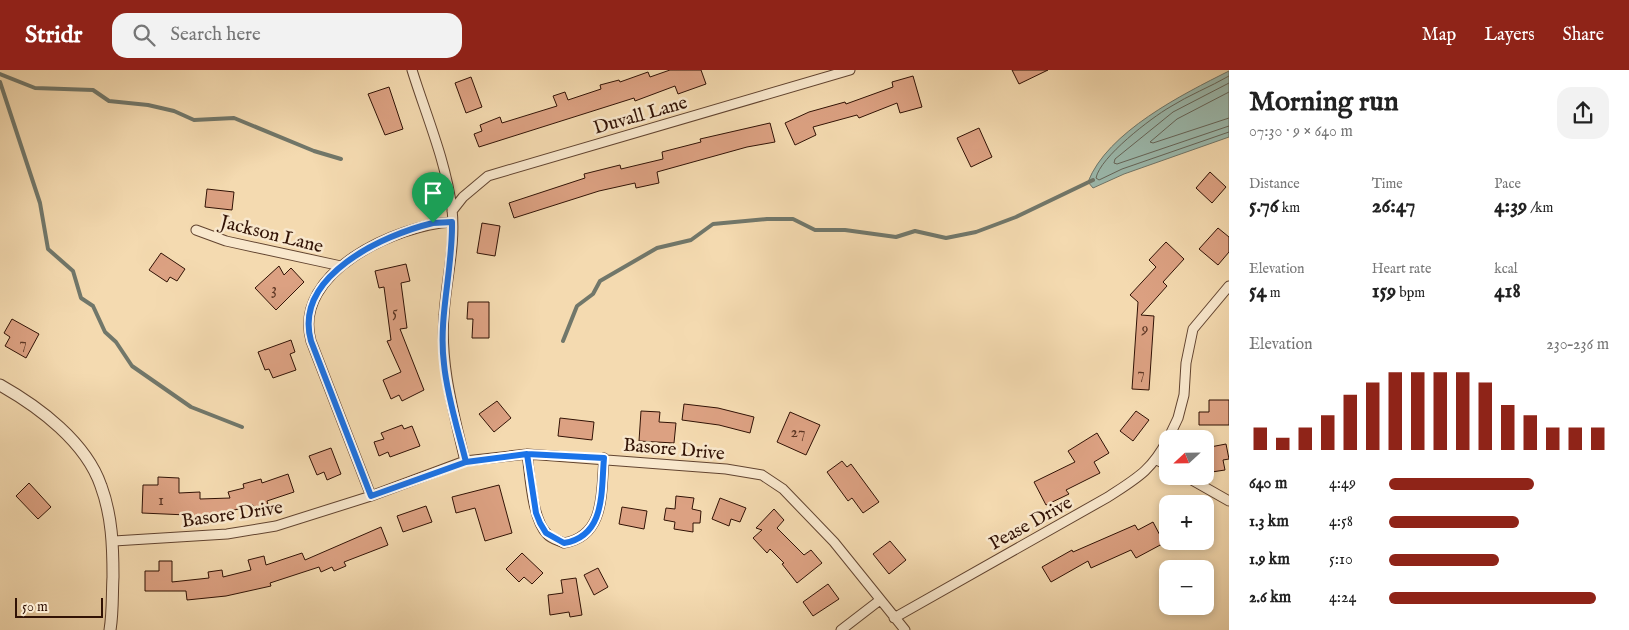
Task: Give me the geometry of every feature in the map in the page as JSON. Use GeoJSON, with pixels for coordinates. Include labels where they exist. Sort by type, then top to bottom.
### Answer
{"type":"FeatureCollection","features":[{"type":"Feature","properties":{"kind":"street"},"geometry":{"type":"LineString","coordinates":[[412,70],[448,182],[452,212],[452,246],[444,315],[444,364],[466,462]]}},
{"type":"Feature","properties":{"kind":"street","name":"Duvall Lane"},"geometry":{"type":"LineString","coordinates":[[452,212],[463,197],[488,176],[850,70]]}},
{"type":"Feature","properties":{"kind":"street"},"geometry":{"type":"LineString","coordinates":[[371,496],[308,327],[313,301],[322,286],[341,266],[375,244],[411,228],[433,223],[452,222]]}},
{"type":"Feature","properties":{"kind":"street","name":"Jackson Lane"},"geometry":{"type":"LineString","coordinates":[[196,230],[226,242],[341,266]]}},
{"type":"Feature","properties":{"kind":"street","name":"Pease Drive"},"geometry":{"type":"LineString","coordinates":[[1172,430],[1178,418],[1184,395],[1186,363],[1193,329],[1229,286]]}},
{"type":"Feature","properties":{"kind":"street"},"geometry":{"type":"LineString","coordinates":[[0,385],[26,400],[53,422],[78,448],[101,484],[114,541],[110,630]]}},
{"type":"Feature","properties":{"kind":"street"},"geometry":{"type":"LineString","coordinates":[[527,454],[536,513],[540,523],[546,533],[564,543],[584,537],[593,526],[599,509],[604,458]]}},
{"type":"Feature","properties":{"kind":"street","name":"Basore Drive"},"geometry":{"type":"LineString","coordinates":[[114,541],[227,534],[276,526],[371,496],[466,462],[527,454],[604,458],[726,469],[762,475],[783,489],[828,536],[905,630]]}},
{"type":"Feature","properties":{"kind":"street","name":"Pease Drive"},"geometry":{"type":"LineString","coordinates":[[894,618],[1108,497],[1139,477],[1159,456]]}},
{"type":"Feature","properties":{"kind":"street"},"geometry":{"type":"LineString","coordinates":[[1201,485],[1229,501]]}},
{"type":"Feature","properties":{"kind":"street"},"geometry":{"type":"LineString","coordinates":[[841,630],[880,600]]}},
{"type":"Feature","properties":{"kind":"water"},"geometry":{"type":"Polygon","coordinates":[[[1229,71],[1229,137],[1124,174],[1093,188],[1088,182],[1098,164],[1112,147],[1148,116],[1229,71]]]}},
{"type":"Feature","properties":{"kind":"building"},"geometry":{"type":"Polygon","coordinates":[[[670,70],[701,70],[706,84],[678,94],[675,86],[635,101],[634,98],[479,147],[474,134],[482,131],[480,125],[500,117],[502,123],[557,106],[553,96],[565,92],[568,100],[601,89],[600,85],[619,80],[620,82],[648,72],[650,77],[670,70]]]}},
{"type":"Feature","properties":{"kind":"building"},"geometry":{"type":"Polygon","coordinates":[[[1012,70],[1048,70],[1019,84],[1012,70]]]}},
{"type":"Feature","properties":{"kind":"building"},"geometry":{"type":"Polygon","coordinates":[[[913,76],[922,107],[900,113],[897,103],[859,118],[857,115],[813,127],[816,135],[795,145],[785,123],[809,112],[845,102],[846,104],[893,87],[892,82],[913,76]]]}},
{"type":"Feature","properties":{"kind":"building"},"geometry":{"type":"Polygon","coordinates":[[[471,77],[482,107],[466,113],[455,83],[471,77]]]}},
{"type":"Feature","properties":{"kind":"building"},"geometry":{"type":"Polygon","coordinates":[[[389,87],[403,129],[385,135],[368,94],[389,87]]]}},
{"type":"Feature","properties":{"kind":"building"},"geometry":{"type":"Polygon","coordinates":[[[770,123],[775,142],[747,147],[657,172],[659,183],[636,188],[635,183],[599,191],[514,218],[509,203],[585,178],[584,174],[620,165],[621,169],[663,159],[662,152],[701,142],[700,139],[770,123]]]}},
{"type":"Feature","properties":{"kind":"building"},"geometry":{"type":"Polygon","coordinates":[[[979,128],[992,157],[971,167],[957,138],[979,128]]]}},
{"type":"Feature","properties":{"kind":"building"},"geometry":{"type":"Polygon","coordinates":[[[1210,172],[1226,187],[1212,203],[1196,188],[1210,172]]]}},
{"type":"Feature","properties":{"kind":"building"},"geometry":{"type":"Polygon","coordinates":[[[207,189],[234,192],[232,210],[205,207],[207,189]]]}},
{"type":"Feature","properties":{"kind":"building"},"geometry":{"type":"Polygon","coordinates":[[[482,223],[500,226],[495,256],[477,253],[482,223]]]}},
{"type":"Feature","properties":{"kind":"building"},"geometry":{"type":"Polygon","coordinates":[[[1218,228],[1229,237],[1229,252],[1218,265],[1199,249],[1218,228]]]}},
{"type":"Feature","properties":{"kind":"building"},"geometry":{"type":"Polygon","coordinates":[[[1166,242],[1184,259],[1163,282],[1167,286],[1141,315],[1154,316],[1149,390],[1132,389],[1138,302],[1130,295],[1156,267],[1149,260],[1166,242]]]}},
{"type":"Feature","properties":{"kind":"building"},"geometry":{"type":"Polygon","coordinates":[[[161,253],[185,269],[177,281],[170,277],[167,282],[149,270],[161,253]]]}},
{"type":"Feature","properties":{"kind":"building"},"geometry":{"type":"Polygon","coordinates":[[[406,264],[410,281],[401,283],[407,328],[400,329],[424,390],[402,401],[399,395],[391,399],[383,380],[401,372],[387,341],[391,340],[384,287],[379,288],[375,271],[406,264]]]}},
{"type":"Feature","properties":{"kind":"building"},"geometry":{"type":"Polygon","coordinates":[[[279,266],[284,275],[291,268],[304,282],[276,310],[255,288],[279,266]]]}},
{"type":"Feature","properties":{"kind":"building"},"geometry":{"type":"Polygon","coordinates":[[[468,302],[489,302],[489,338],[472,338],[473,319],[467,319],[468,302]]]}},
{"type":"Feature","properties":{"kind":"building"},"geometry":{"type":"Polygon","coordinates":[[[12,319],[39,334],[26,358],[5,346],[10,337],[4,333],[12,319]]]}},
{"type":"Feature","properties":{"kind":"building"},"geometry":{"type":"Polygon","coordinates":[[[291,340],[295,352],[290,354],[296,370],[273,378],[269,369],[265,370],[258,352],[291,340]]]}},
{"type":"Feature","properties":{"kind":"building"},"geometry":{"type":"Polygon","coordinates":[[[1209,400],[1229,400],[1229,425],[1199,425],[1199,412],[1209,412],[1209,400]]]}},
{"type":"Feature","properties":{"kind":"building"},"geometry":{"type":"Polygon","coordinates":[[[497,401],[511,418],[494,432],[479,414],[497,401]]]}},
{"type":"Feature","properties":{"kind":"building"},"geometry":{"type":"Polygon","coordinates":[[[684,404],[718,408],[754,417],[750,433],[719,425],[682,420],[684,404]]]}},
{"type":"Feature","properties":{"kind":"building"},"geometry":{"type":"Polygon","coordinates":[[[641,411],[660,412],[659,422],[676,423],[674,443],[639,441],[641,411]]]}},
{"type":"Feature","properties":{"kind":"building"},"geometry":{"type":"Polygon","coordinates":[[[1136,411],[1149,420],[1133,441],[1120,431],[1136,411]]]}},
{"type":"Feature","properties":{"kind":"building"},"geometry":{"type":"Polygon","coordinates":[[[790,412],[820,425],[806,455],[777,442],[790,412]]]}},
{"type":"Feature","properties":{"kind":"building"},"geometry":{"type":"Polygon","coordinates":[[[560,418],[594,422],[592,440],[558,436],[560,418]]]}},
{"type":"Feature","properties":{"kind":"building"},"geometry":{"type":"Polygon","coordinates":[[[402,425],[404,429],[412,426],[420,446],[390,457],[388,452],[379,456],[374,442],[384,439],[381,433],[402,425]]]}},
{"type":"Feature","properties":{"kind":"building"},"geometry":{"type":"Polygon","coordinates":[[[1097,433],[1109,453],[1094,462],[1100,473],[1066,490],[1069,494],[1046,505],[1034,482],[1075,462],[1068,451],[1097,433]]]}},
{"type":"Feature","properties":{"kind":"building"},"geometry":{"type":"Polygon","coordinates":[[[1226,444],[1229,459],[1223,460],[1225,470],[1214,472],[1214,446],[1226,444]]]}},
{"type":"Feature","properties":{"kind":"building"},"geometry":{"type":"Polygon","coordinates":[[[331,448],[341,474],[327,480],[324,472],[317,475],[309,456],[331,448]]]}},
{"type":"Feature","properties":{"kind":"building"},"geometry":{"type":"Polygon","coordinates":[[[842,461],[847,467],[851,464],[879,502],[863,513],[852,498],[848,501],[827,472],[842,461]]]}},
{"type":"Feature","properties":{"kind":"building"},"geometry":{"type":"Polygon","coordinates":[[[288,474],[294,492],[267,501],[269,509],[255,513],[253,505],[227,512],[227,516],[187,517],[187,515],[142,513],[143,485],[158,485],[158,477],[179,478],[179,493],[200,492],[200,499],[230,498],[228,492],[244,488],[243,484],[261,479],[262,483],[288,474]]]}},
{"type":"Feature","properties":{"kind":"building"},"geometry":{"type":"Polygon","coordinates":[[[29,483],[51,507],[38,519],[16,496],[29,483]]]}},
{"type":"Feature","properties":{"kind":"building"},"geometry":{"type":"Polygon","coordinates":[[[499,485],[512,533],[485,541],[475,508],[456,513],[452,497],[499,485]]]}},
{"type":"Feature","properties":{"kind":"building"},"geometry":{"type":"Polygon","coordinates":[[[676,496],[694,498],[692,509],[701,511],[700,523],[693,523],[693,532],[674,529],[675,522],[664,520],[666,508],[675,509],[676,496]]]}},
{"type":"Feature","properties":{"kind":"building"},"geometry":{"type":"Polygon","coordinates":[[[720,498],[746,508],[740,522],[731,519],[729,526],[712,519],[720,498]]]}},
{"type":"Feature","properties":{"kind":"building"},"geometry":{"type":"Polygon","coordinates":[[[426,506],[432,522],[403,532],[397,516],[426,506]]]}},
{"type":"Feature","properties":{"kind":"building"},"geometry":{"type":"Polygon","coordinates":[[[622,507],[647,511],[644,529],[619,524],[622,507]]]}},
{"type":"Feature","properties":{"kind":"building"},"geometry":{"type":"Polygon","coordinates":[[[774,509],[784,520],[777,528],[804,555],[811,550],[822,563],[797,583],[782,564],[784,563],[770,549],[767,553],[753,538],[762,530],[756,528],[774,509]]]}},
{"type":"Feature","properties":{"kind":"building"},"geometry":{"type":"Polygon","coordinates":[[[1153,522],[1159,533],[1159,546],[1136,558],[1131,550],[1091,568],[1088,561],[1051,582],[1042,567],[1072,550],[1073,552],[1135,525],[1138,530],[1153,522]]]}},
{"type":"Feature","properties":{"kind":"building"},"geometry":{"type":"Polygon","coordinates":[[[381,527],[388,545],[344,562],[346,566],[334,571],[332,567],[321,572],[319,567],[270,583],[271,586],[226,596],[187,600],[186,591],[145,591],[145,571],[159,571],[159,561],[172,561],[172,582],[209,578],[208,572],[222,570],[223,577],[251,570],[248,560],[264,556],[266,565],[302,553],[305,560],[381,527]]]}},
{"type":"Feature","properties":{"kind":"building"},"geometry":{"type":"Polygon","coordinates":[[[890,541],[906,560],[889,574],[873,554],[890,541]]]}},
{"type":"Feature","properties":{"kind":"building"},"geometry":{"type":"Polygon","coordinates":[[[522,553],[543,573],[532,584],[524,577],[519,582],[506,569],[522,553]]]}},
{"type":"Feature","properties":{"kind":"building"},"geometry":{"type":"Polygon","coordinates":[[[598,568],[608,587],[594,595],[584,575],[598,568]]]}},
{"type":"Feature","properties":{"kind":"building"},"geometry":{"type":"Polygon","coordinates":[[[576,578],[582,615],[570,617],[569,612],[550,615],[548,595],[563,593],[561,580],[576,578]]]}},
{"type":"Feature","properties":{"kind":"building"},"geometry":{"type":"Polygon","coordinates":[[[828,584],[839,599],[813,616],[803,602],[828,584]]]}},
{"type":"Feature","properties":{"kind":"waterway"},"geometry":{"type":"LineString","coordinates":[[0,74],[35,88],[93,90],[109,101],[148,105],[174,111],[194,120],[234,118],[314,151],[341,159]]}},
{"type":"Feature","properties":{"kind":"waterway"},"geometry":{"type":"LineString","coordinates":[[0,82],[40,203],[48,249],[73,271],[81,298],[93,306],[105,332],[116,342],[132,366],[191,407],[242,427]]}},
{"type":"Feature","properties":{"kind":"waterway"},"geometry":{"type":"LineString","coordinates":[[563,341],[577,306],[593,294],[600,281],[657,248],[691,240],[713,224],[767,219],[793,219],[815,230],[845,230],[896,237],[915,231],[946,238],[976,232],[1016,217],[1093,180]]}},
{"type":"Feature","properties":{"kind":"route"},"geometry":{"type":"LineString","coordinates":[[433,223],[411,228],[375,244],[341,266],[322,286],[313,301],[309,313],[308,327],[311,341],[371,496],[466,462],[527,454],[536,513],[546,533],[553,539],[564,543],[584,537],[593,526],[599,509],[604,458],[527,454],[466,462],[444,364],[444,315],[452,246],[452,222],[433,223]]}}]}
